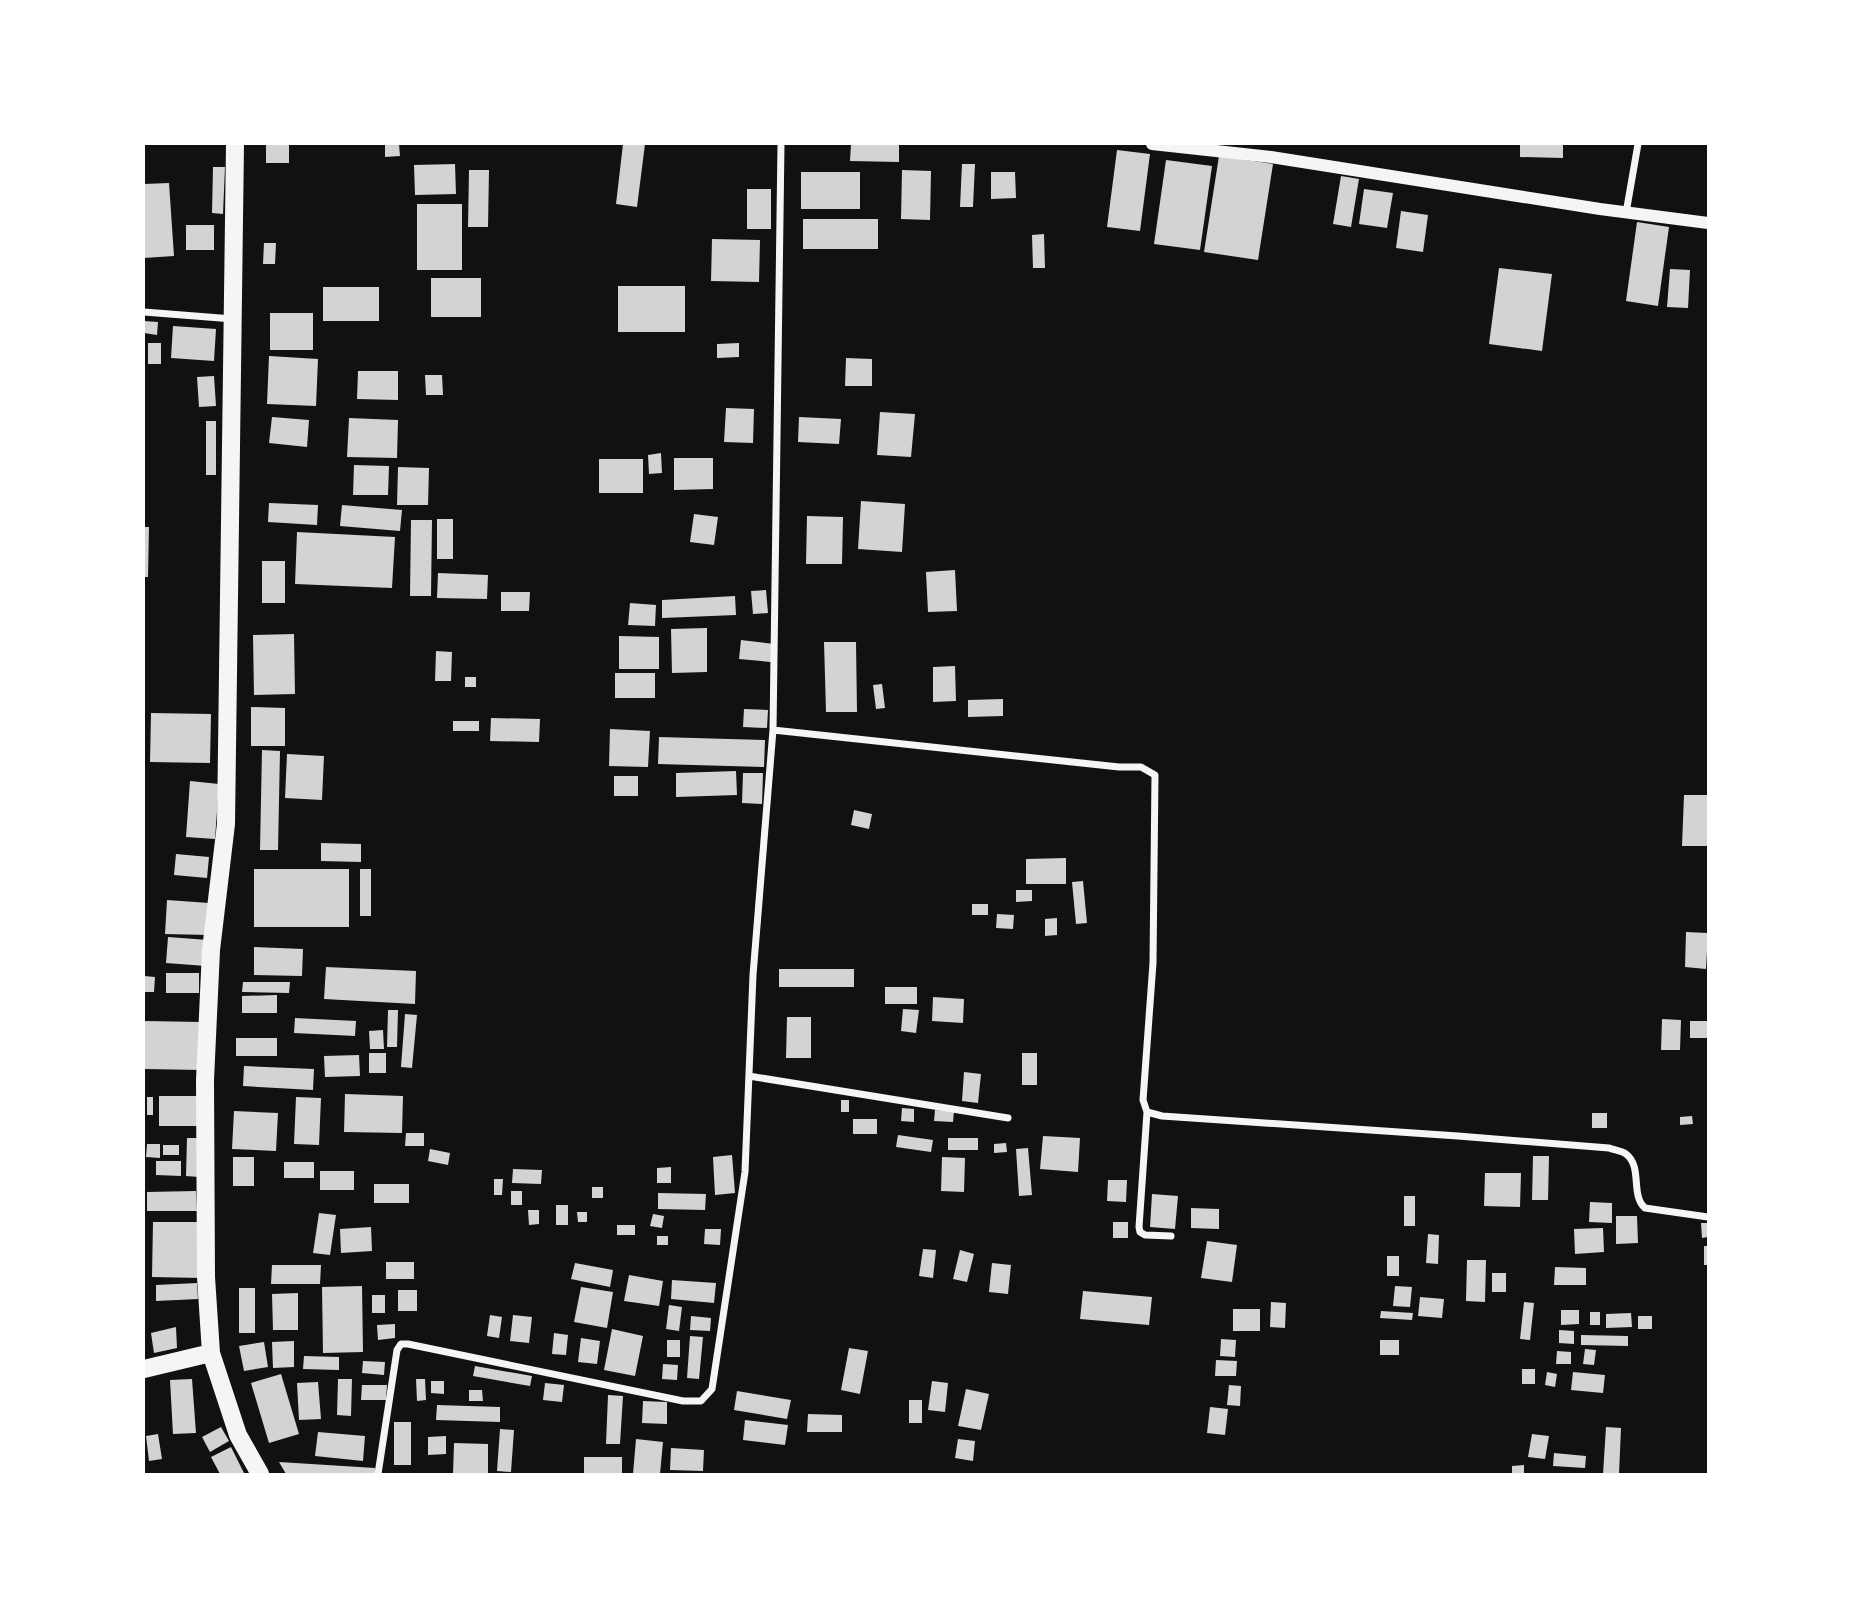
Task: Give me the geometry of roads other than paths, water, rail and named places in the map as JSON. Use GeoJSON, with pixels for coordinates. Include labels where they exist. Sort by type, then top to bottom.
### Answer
{"type":"FeatureCollection","features":[{"type":"Feature","properties":{"kind":"highway"},"geometry":{"type":"LineString","coordinates":[[236,144],[226,824],[211,950],[205,1080],[206,1277],[211,1353],[238,1435],[260,1475]]}},
{"type":"Feature","properties":{"kind":"highway"},"geometry":{"type":"LineString","coordinates":[[144,1369],[211,1353]]}},
{"type":"Feature","properties":{"kind":"street"},"geometry":{"type":"LineString","coordinates":[[378,1475],[397,1350],[401,1344],[682,1401],[701,1401],[712,1388],[745,1172],[753,975],[773,730],[781,144]]}},
{"type":"Feature","properties":{"kind":"street"},"geometry":{"type":"LineString","coordinates":[[1152,144],[1271,157],[1626,213],[1709,223]]}},
{"type":"Feature","properties":{"kind":"street"},"geometry":{"type":"LineString","coordinates":[[1626,213],[1639,144]]}},
{"type":"Feature","properties":{"kind":"street"},"geometry":{"type":"LineString","coordinates":[[144,312],[233,319]]}},
{"type":"Feature","properties":{"kind":"street"},"geometry":{"type":"LineString","coordinates":[[773,730],[1119,767],[1141,767],[1155,775],[1153,963],[1143,1100],[1147,1112],[1139,1227],[1140,1232],[1145,1234],[1171,1236]]}},
{"type":"Feature","properties":{"kind":"street"},"geometry":{"type":"LineString","coordinates":[[749,1076],[1008,1118]]}},
{"type":"Feature","properties":{"kind":"street"},"geometry":{"type":"LineString","coordinates":[[1147,1112],[1162,1116],[1609,1148],[1626,1154],[1633,1164],[1639,1203],[1645,1208],[1709,1217]]}}]}
